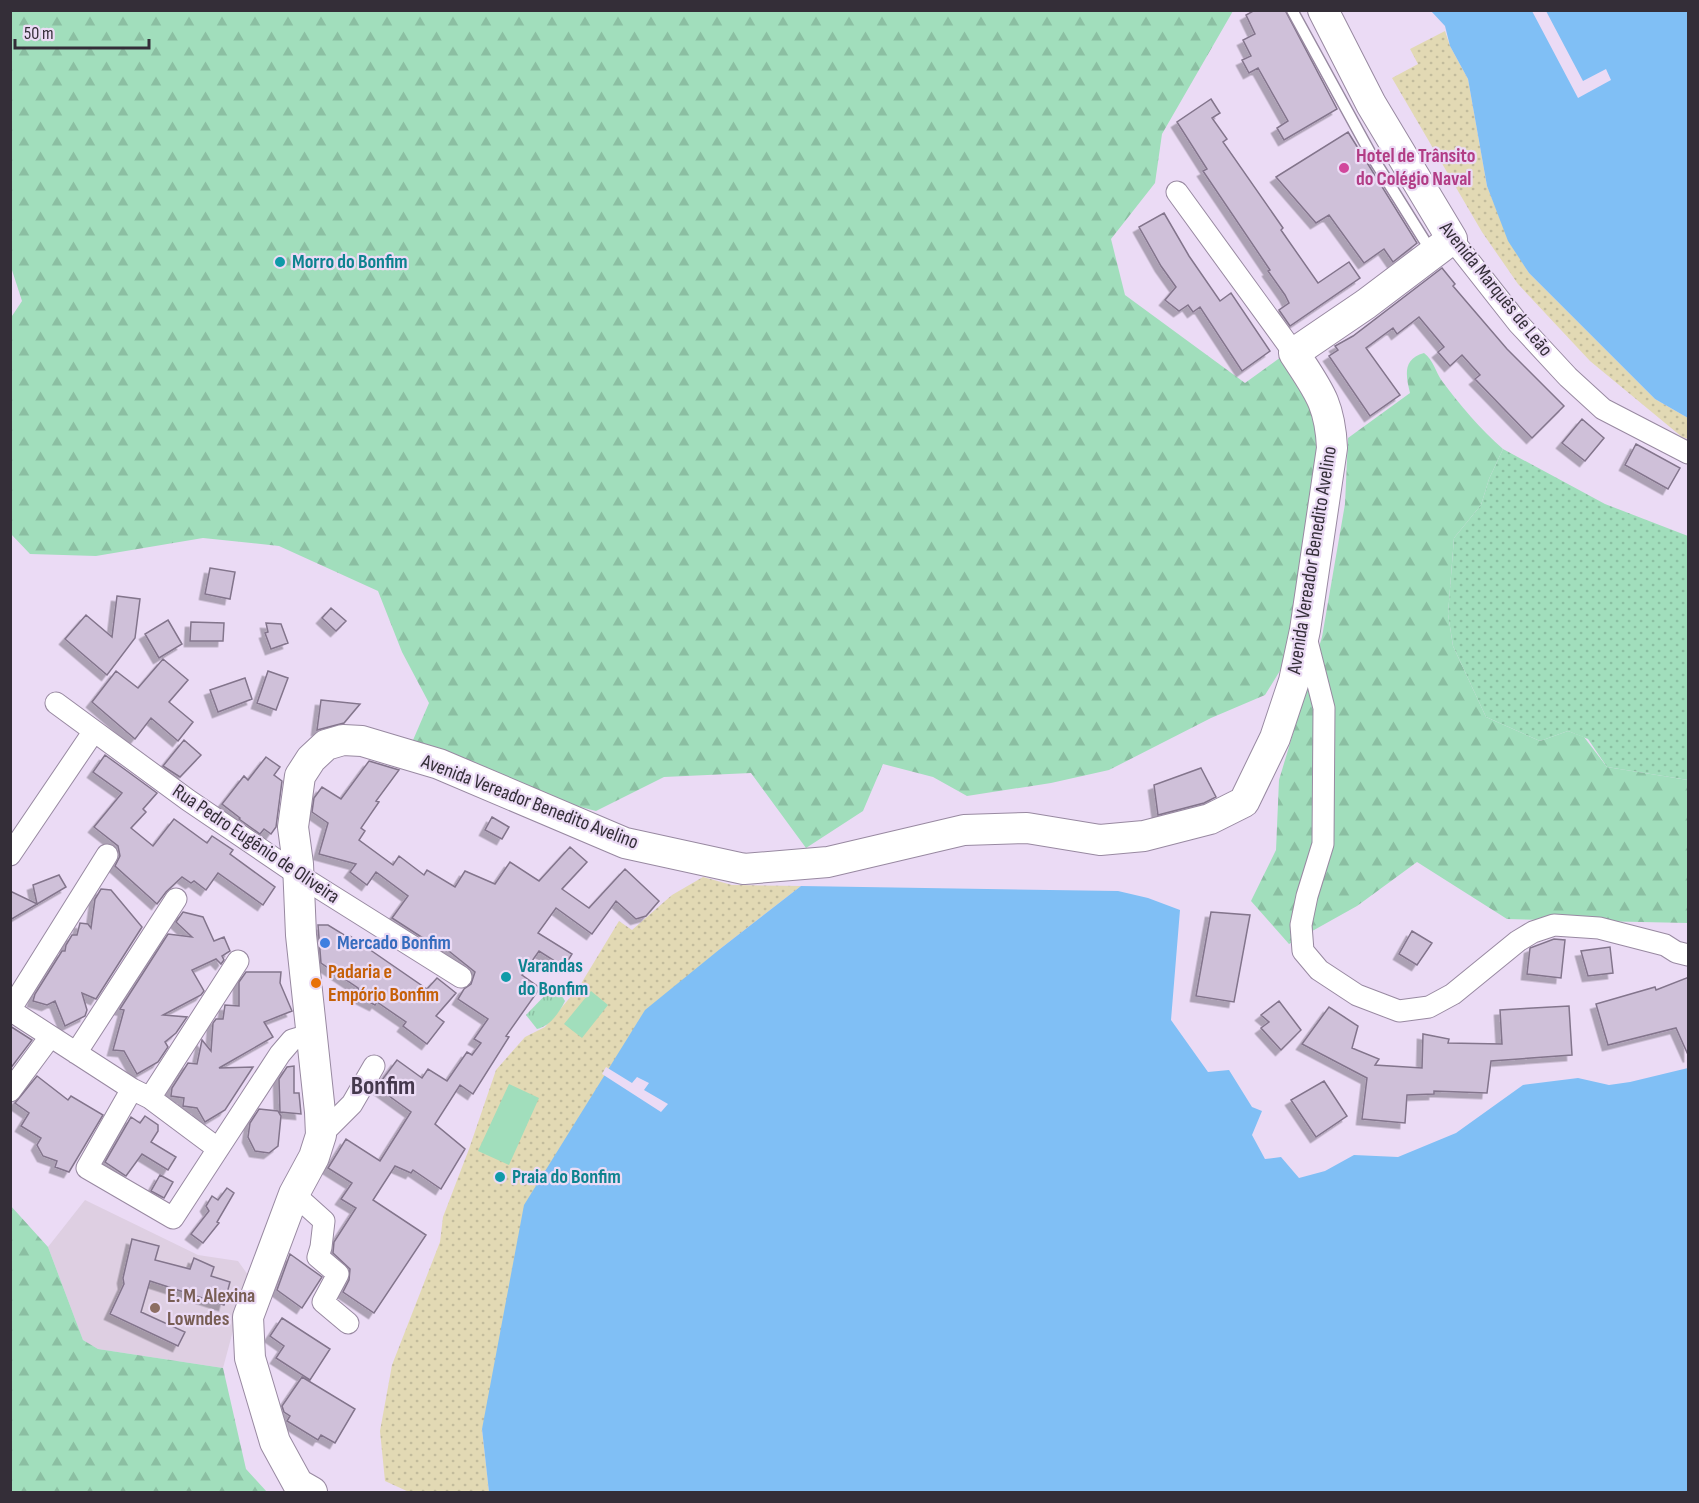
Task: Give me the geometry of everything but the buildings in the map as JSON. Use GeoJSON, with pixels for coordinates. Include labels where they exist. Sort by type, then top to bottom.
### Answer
{"type":"FeatureCollection","features":[{"type":"Feature","properties":{"kind":"main road","name":"Avenida Marquês de Leão"},"geometry":{"type":"LineString","coordinates":[[1323,10],[1442,246]]}},
{"type":"Feature","properties":{"kind":"main road"},"geometry":{"type":"LineString","coordinates":[[1294,353],[1366,304],[1442,246]]}},
{"type":"Feature","properties":{"kind":"main road","name":"Avenida Vereador Benedito Avelino"},"geometry":{"type":"LineString","coordinates":[[312,1492],[298,1484],[276,1443],[250,1358],[248,1317],[294,1194],[314,1157],[321,1135],[301,935],[293,827],[300,776],[311,759],[326,745],[343,740],[362,741],[439,764],[625,843],[744,869],[828,862],[964,830],[1027,828],[1100,840],[1144,836],[1210,819],[1244,802],[1275,738],[1294,681],[1305,630],[1332,439],[1331,422],[1323,398],[1294,353]]}},
{"type":"Feature","properties":{"kind":"street"},"geometry":{"type":"LineString","coordinates":[[1177,192],[1294,353]]}},
{"type":"Feature","properties":{"kind":"street","name":"Avenida Marquês de Leão"},"geometry":{"type":"LineString","coordinates":[[1442,246],[1603,409],[1689,453]]}},
{"type":"Feature","properties":{"kind":"street"},"geometry":{"type":"LineString","coordinates":[[1305,630],[1324,708],[1323,844],[1307,896],[1301,925],[1303,951],[1319,970],[1357,995],[1399,1011],[1429,1007],[1453,994],[1518,941],[1533,932],[1554,925],[1599,928],[1665,945],[1676,952],[1689,955]]}},
{"type":"Feature","properties":{"kind":"street","name":"Rua Pedro Eugênio de Oliveira"},"geometry":{"type":"LineString","coordinates":[[56,703],[188,800],[297,874],[460,977]]}},
{"type":"Feature","properties":{"kind":"street"},"geometry":{"type":"LineString","coordinates":[[10,855],[94,731]]}},
{"type":"Feature","properties":{"kind":"street"},"geometry":{"type":"LineString","coordinates":[[107,855],[10,1010],[141,1094],[217,1149]]}},
{"type":"Feature","properties":{"kind":"street"},"geometry":{"type":"LineString","coordinates":[[76,1053],[176,899]]}},
{"type":"Feature","properties":{"kind":"street"},"geometry":{"type":"LineString","coordinates":[[238,961],[87,1168],[173,1218],[280,1054],[292,1040],[312,1034]]}},
{"type":"Feature","properties":{"kind":"street"},"geometry":{"type":"LineString","coordinates":[[10,1091],[50,1037]]}},
{"type":"Feature","properties":{"kind":"street"},"geometry":{"type":"LineString","coordinates":[[321,1135],[352,1104],[374,1066]]}},
{"type":"Feature","properties":{"kind":"street"},"geometry":{"type":"LineString","coordinates":[[294,1194],[324,1221],[318,1257],[338,1274],[323,1302],[348,1323]]}},
{"type":"Feature","properties":{"kind":"lane"},"geometry":{"type":"LineString","coordinates":[[1292,10],[1373,159],[1442,246]]}},
{"type":"Feature","properties":{"kind":"shaded area","name":"E. M. Alexina Lowndes"},"geometry":{"type":"Polygon","coordinates":[[[85,1200],[198,1255],[238,1261],[248,1275],[223,1368],[98,1349],[83,1340],[48,1247],[85,1200]]]}},
{"type":"Feature","properties":{"kind":"green space"},"geometry":{"type":"Polygon","coordinates":[[[11,11],[1233,11],[1162,134],[1155,183],[1111,239],[1125,295],[1245,383],[1292,349],[1323,397],[1305,630],[1265,695],[1211,718],[1109,770],[1051,783],[967,796],[933,777],[883,764],[863,811],[806,848],[751,773],[664,777],[596,811],[404,761],[429,703],[402,652],[378,591],[279,546],[203,538],[96,556],[30,554],[11,534],[10,319],[22,301],[10,264],[11,11]]]}},
{"type":"Feature","properties":{"kind":"green space"},"geometry":{"type":"Polygon","coordinates":[[[1424,353],[1463,408],[1503,449],[1489,479],[1481,505],[1454,538],[1448,614],[1453,646],[1486,717],[1540,741],[1568,731],[1584,737],[1607,767],[1688,780],[1688,923],[1507,919],[1417,862],[1357,906],[1289,944],[1251,901],[1276,850],[1279,780],[1322,637],[1345,504],[1348,438],[1410,393],[1407,369],[1412,359],[1424,353]]]}},
{"type":"Feature","properties":{"kind":"green space"},"geometry":{"type":"Polygon","coordinates":[[[1503,449],[1605,504],[1688,536],[1688,780],[1607,767],[1588,739],[1568,731],[1540,741],[1486,717],[1453,646],[1448,614],[1454,538],[1481,505],[1489,479],[1503,449]]]}},
{"type":"Feature","properties":{"kind":"green space"},"geometry":{"type":"Polygon","coordinates":[[[552,988],[565,1001],[554,1018],[537,1029],[526,1015],[552,988]]]}},
{"type":"Feature","properties":{"kind":"green space"},"geometry":{"type":"Polygon","coordinates":[[[591,991],[608,1005],[582,1038],[564,1024],[591,991]]]}},
{"type":"Feature","properties":{"kind":"green space"},"geometry":{"type":"Polygon","coordinates":[[[509,1084],[539,1098],[509,1165],[478,1151],[509,1084]]]}},
{"type":"Feature","properties":{"kind":"green space"},"geometry":{"type":"Polygon","coordinates":[[[10,1205],[48,1247],[83,1340],[98,1349],[223,1368],[246,1469],[267,1492],[11,1492],[10,1205]]]}},
{"type":"Feature","properties":{"kind":"sand"},"geometry":{"type":"Polygon","coordinates":[[[1445,31],[1450,46],[1468,79],[1487,186],[1509,241],[1529,273],[1655,399],[1688,418],[1688,439],[1682,437],[1590,361],[1518,284],[1482,232],[1392,78],[1418,64],[1410,49],[1445,31]]]}},
{"type":"Feature","properties":{"kind":"sand","name":"Praia do Bonfim"},"geometry":{"type":"Polygon","coordinates":[[[703,877],[732,885],[801,886],[720,949],[482,1429],[489,1492],[409,1492],[385,1481],[380,1431],[392,1365],[440,1242],[443,1217],[496,1070],[525,1037],[545,1027],[579,987],[619,921],[632,930],[672,895],[703,877]]]}},
{"type":"Feature","properties":{"kind":"water"},"geometry":{"type":"Polygon","coordinates":[[[1431,11],[1688,11],[1688,418],[1655,399],[1529,273],[1508,241],[1487,186],[1468,79],[1450,46],[1445,26],[1431,11]]]}},
{"type":"Feature","properties":{"kind":"water"},"geometry":{"type":"Polygon","coordinates":[[[801,886],[1118,891],[1148,898],[1180,910],[1171,1020],[1208,1072],[1229,1070],[1252,1107],[1262,1111],[1252,1135],[1265,1159],[1281,1157],[1299,1178],[1325,1171],[1354,1155],[1398,1157],[1456,1133],[1523,1085],[1578,1078],[1609,1085],[1688,1068],[1688,1492],[489,1492],[482,1429],[524,1205],[645,1010],[801,886]]]}},
{"type":"Feature","properties":{"kind":"pier"},"geometry":{"type":"Polygon","coordinates":[[[1532,11],[1546,11],[1583,81],[1606,69],[1611,80],[1578,98],[1532,11]]]}},
{"type":"Feature","properties":{"kind":"pier"},"geometry":{"type":"Polygon","coordinates":[[[606,1067],[632,1083],[637,1077],[649,1083],[644,1090],[668,1104],[661,1112],[602,1074],[606,1067]]]}},
{"type":"Feature","properties":{"kind":"place","name":"Hotel de Trânsito do Colégio Naval"},"geometry":{"type":"Point","coordinates":[1344,168]}},
{"type":"Feature","properties":{"kind":"place","name":"Morro do Bonfim"},"geometry":{"type":"Point","coordinates":[280,262]}},
{"type":"Feature","properties":{"kind":"place","name":"Mercado Bonfim"},"geometry":{"type":"Point","coordinates":[325,943]}},
{"type":"Feature","properties":{"kind":"place","name":"Varandas do Bonfim"},"geometry":{"type":"Point","coordinates":[506,977]}},
{"type":"Feature","properties":{"kind":"place","name":"Padaria e Empório Bonfim"},"geometry":{"type":"Point","coordinates":[316,983]}},
{"type":"Feature","properties":{"kind":"place","name":"Praia do Bonfim"},"geometry":{"type":"Point","coordinates":[500,1177]}},
{"type":"Feature","properties":{"kind":"place","name":"E. M. Alexina Lowndes"},"geometry":{"type":"Point","coordinates":[155,1308]}},
{"type":"Feature","properties":{"kind":"district","name":"Bonfim"},"geometry":{"type":"Point","coordinates":[383,1086]}}]}
